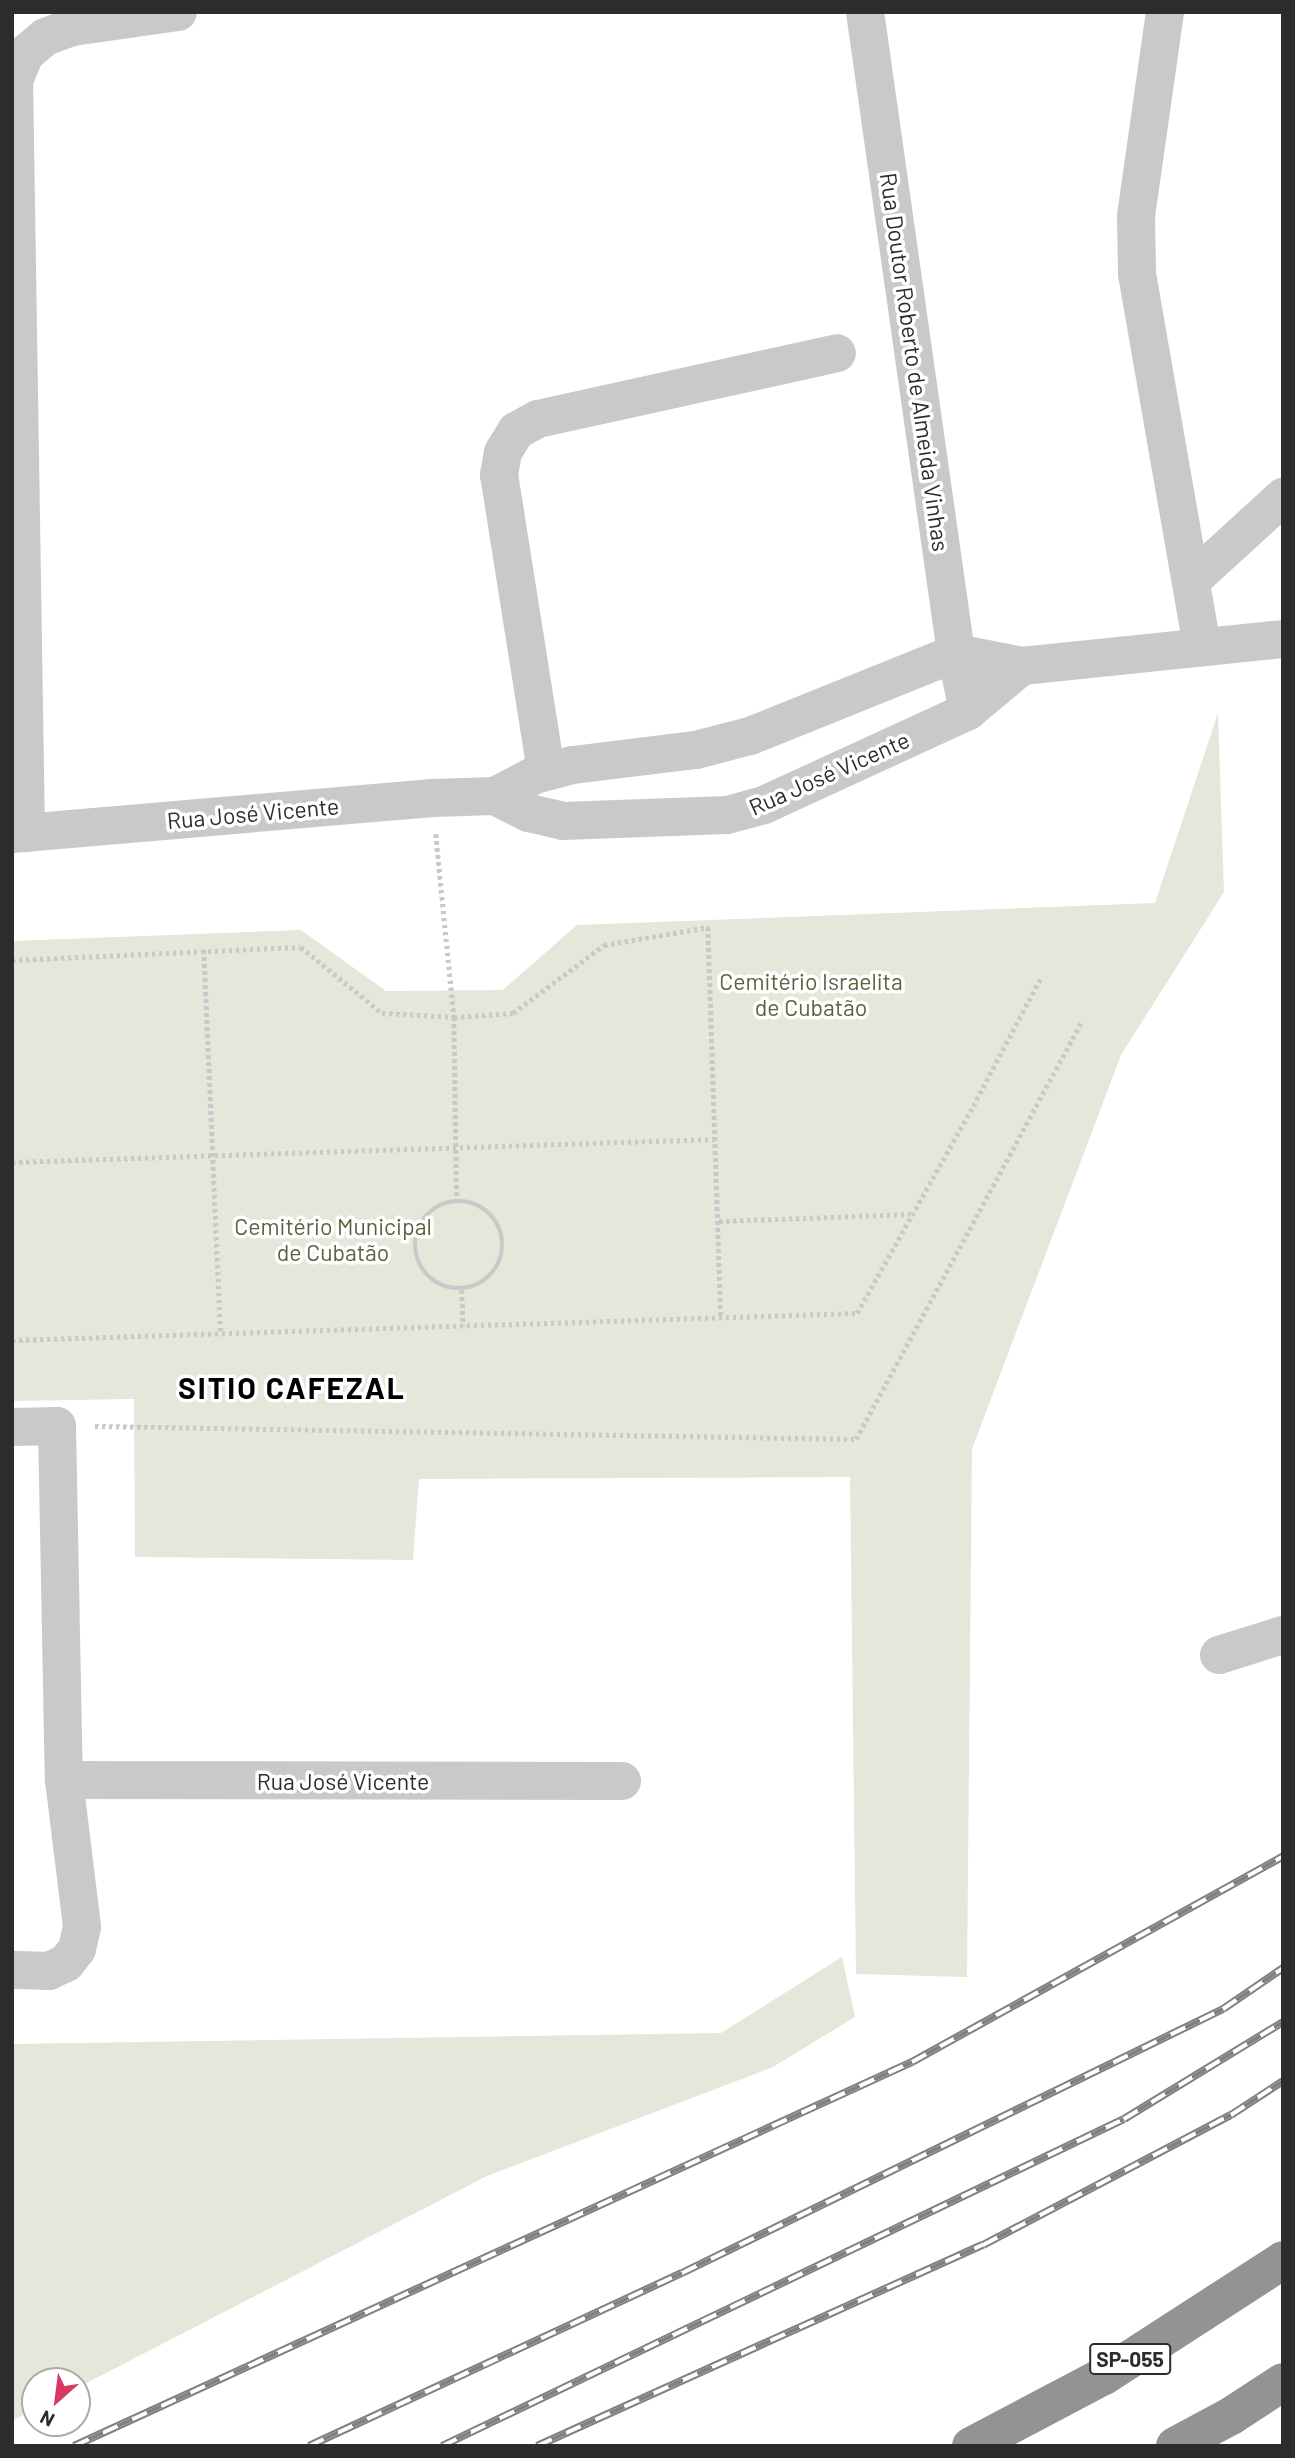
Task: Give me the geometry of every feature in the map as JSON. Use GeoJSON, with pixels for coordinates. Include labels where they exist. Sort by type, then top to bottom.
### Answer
{"type":"FeatureCollection","features":[{"type":"Feature","properties":{"kind":"highway","name":"SP-055"},"geometry":{"type":"LineString","coordinates":[[971,2446],[1104,2376],[1283,2260]]}},
{"type":"Feature","properties":{"kind":"highway"},"geometry":{"type":"LineString","coordinates":[[1175,2446],[1231,2416],[1283,2382]]}},
{"type":"Feature","properties":{"kind":"street"},"geometry":{"type":"LineString","coordinates":[[19,834],[14,81],[25,54],[45,37],[74,27],[178,12]]}},
{"type":"Feature","properties":{"kind":"street","name":"Rua Doutor Roberto de Almeida Vinhas"},"geometry":{"type":"LineString","coordinates":[[865,12],[956,653],[968,711]]}},
{"type":"Feature","properties":{"kind":"street"},"geometry":{"type":"LineString","coordinates":[[1165,12],[1136,215],[1137,274],[1202,647]]}},
{"type":"Feature","properties":{"kind":"street"},"geometry":{"type":"LineString","coordinates":[[546,771],[499,475],[503,452],[516,431],[538,419],[837,354]]}},
{"type":"Feature","properties":{"kind":"street"},"geometry":{"type":"LineString","coordinates":[[1191,580],[1283,498]]}},
{"type":"Feature","properties":{"kind":"street"},"geometry":{"type":"LineString","coordinates":[[956,653],[1022,666],[1283,639]]}},
{"type":"Feature","properties":{"kind":"street","name":"Rua José Vicente"},"geometry":{"type":"LineString","coordinates":[[19,834],[432,797],[495,796],[546,771],[573,765],[696,750],[750,736],[956,653]]}},
{"type":"Feature","properties":{"kind":"street","name":"Rua José Vicente"},"geometry":{"type":"LineString","coordinates":[[495,796],[529,813],[563,821],[727,816],[764,806],[968,711],[1022,666]]}},
{"type":"Feature","properties":{"kind":"street"},"geometry":{"type":"LineString","coordinates":[[12,1427],[57,1426],[64,1780],[82,1927],[77,1949],[66,1964],[49,1971],[12,1970]]}},
{"type":"Feature","properties":{"kind":"street"},"geometry":{"type":"LineString","coordinates":[[1219,1655],[1283,1635]]}},
{"type":"Feature","properties":{"kind":"street","name":"Rua José Vicente"},"geometry":{"type":"LineString","coordinates":[[64,1780],[622,1781]]}},
{"type":"Feature","properties":{"kind":"path"},"geometry":{"type":"LineString","coordinates":[[432,797],[454,1017],[457,1200]]}},
{"type":"Feature","properties":{"kind":"path"},"geometry":{"type":"LineString","coordinates":[[12,960],[301,947],[382,1013],[454,1017],[513,1013],[604,945],[708,927],[721,1318]]}},
{"type":"Feature","properties":{"kind":"path"},"geometry":{"type":"LineString","coordinates":[[204,950],[221,1332]]}},
{"type":"Feature","properties":{"kind":"path"},"geometry":{"type":"LineString","coordinates":[[12,1340],[857,1313],[910,1214],[973,1106],[1041,977]]}},
{"type":"Feature","properties":{"kind":"path"},"geometry":{"type":"LineString","coordinates":[[57,1426],[856,1439],[1082,1023]]}},
{"type":"Feature","properties":{"kind":"path"},"geometry":{"type":"LineString","coordinates":[[12,1162],[717,1139]]}},
{"type":"Feature","properties":{"kind":"path"},"geometry":{"type":"LineString","coordinates":[[457,1200],[472,1202],[486,1209],[497,1221],[503,1235],[504,1250],[499,1265],[490,1278],[462,1290],[435,1283],[424,1273],[417,1261],[414,1247],[415,1233],[431,1209],[457,1200]]}},
{"type":"Feature","properties":{"kind":"path"},"geometry":{"type":"LineString","coordinates":[[719,1221],[910,1214]]}},
{"type":"Feature","properties":{"kind":"path"},"geometry":{"type":"LineString","coordinates":[[462,1290],[463,1326]]}},
{"type":"Feature","properties":{"kind":"green space","name":"Cemitério Municipal de Cubatão"},"geometry":{"type":"Polygon","coordinates":[[[1218,713],[1224,892],[1121,1055],[972,1449],[967,1977],[856,1974],[850,1477],[419,1479],[413,1560],[135,1557],[134,1399],[12,1401],[12,941],[301,930],[386,991],[503,990],[577,925],[1155,903],[1218,713]]]}},
{"type":"Feature","properties":{"kind":"green space"},"geometry":{"type":"Polygon","coordinates":[[[842,1957],[855,2017],[773,2067],[487,2176],[91,2381],[91,2367],[21,2367],[21,2416],[12,2421],[12,2044],[721,2033],[842,1957]]]}},
{"type":"Feature","properties":{"kind":"railway"},"geometry":{"type":"LineString","coordinates":[[74,2446],[912,2062],[1283,1856]]}},
{"type":"Feature","properties":{"kind":"railway"},"geometry":{"type":"LineString","coordinates":[[309,2446],[682,2273],[1223,2009],[1283,1968]]}},
{"type":"Feature","properties":{"kind":"railway"},"geometry":{"type":"LineString","coordinates":[[442,2446],[1124,2119],[1283,2022]]}},
{"type":"Feature","properties":{"kind":"railway"},"geometry":{"type":"LineString","coordinates":[[537,2446],[983,2245],[1231,2115],[1283,2081]]}},
{"type":"Feature","properties":{"kind":"district","name":"SITIO CAFEZAL"},"geometry":{"type":"Point","coordinates":[292,1387]}},
{"type":"Feature","properties":{"kind":"park label","name":"Cemitério Israelita de Cubatão"},"geometry":{"type":"Point","coordinates":[811,994]}}]}
